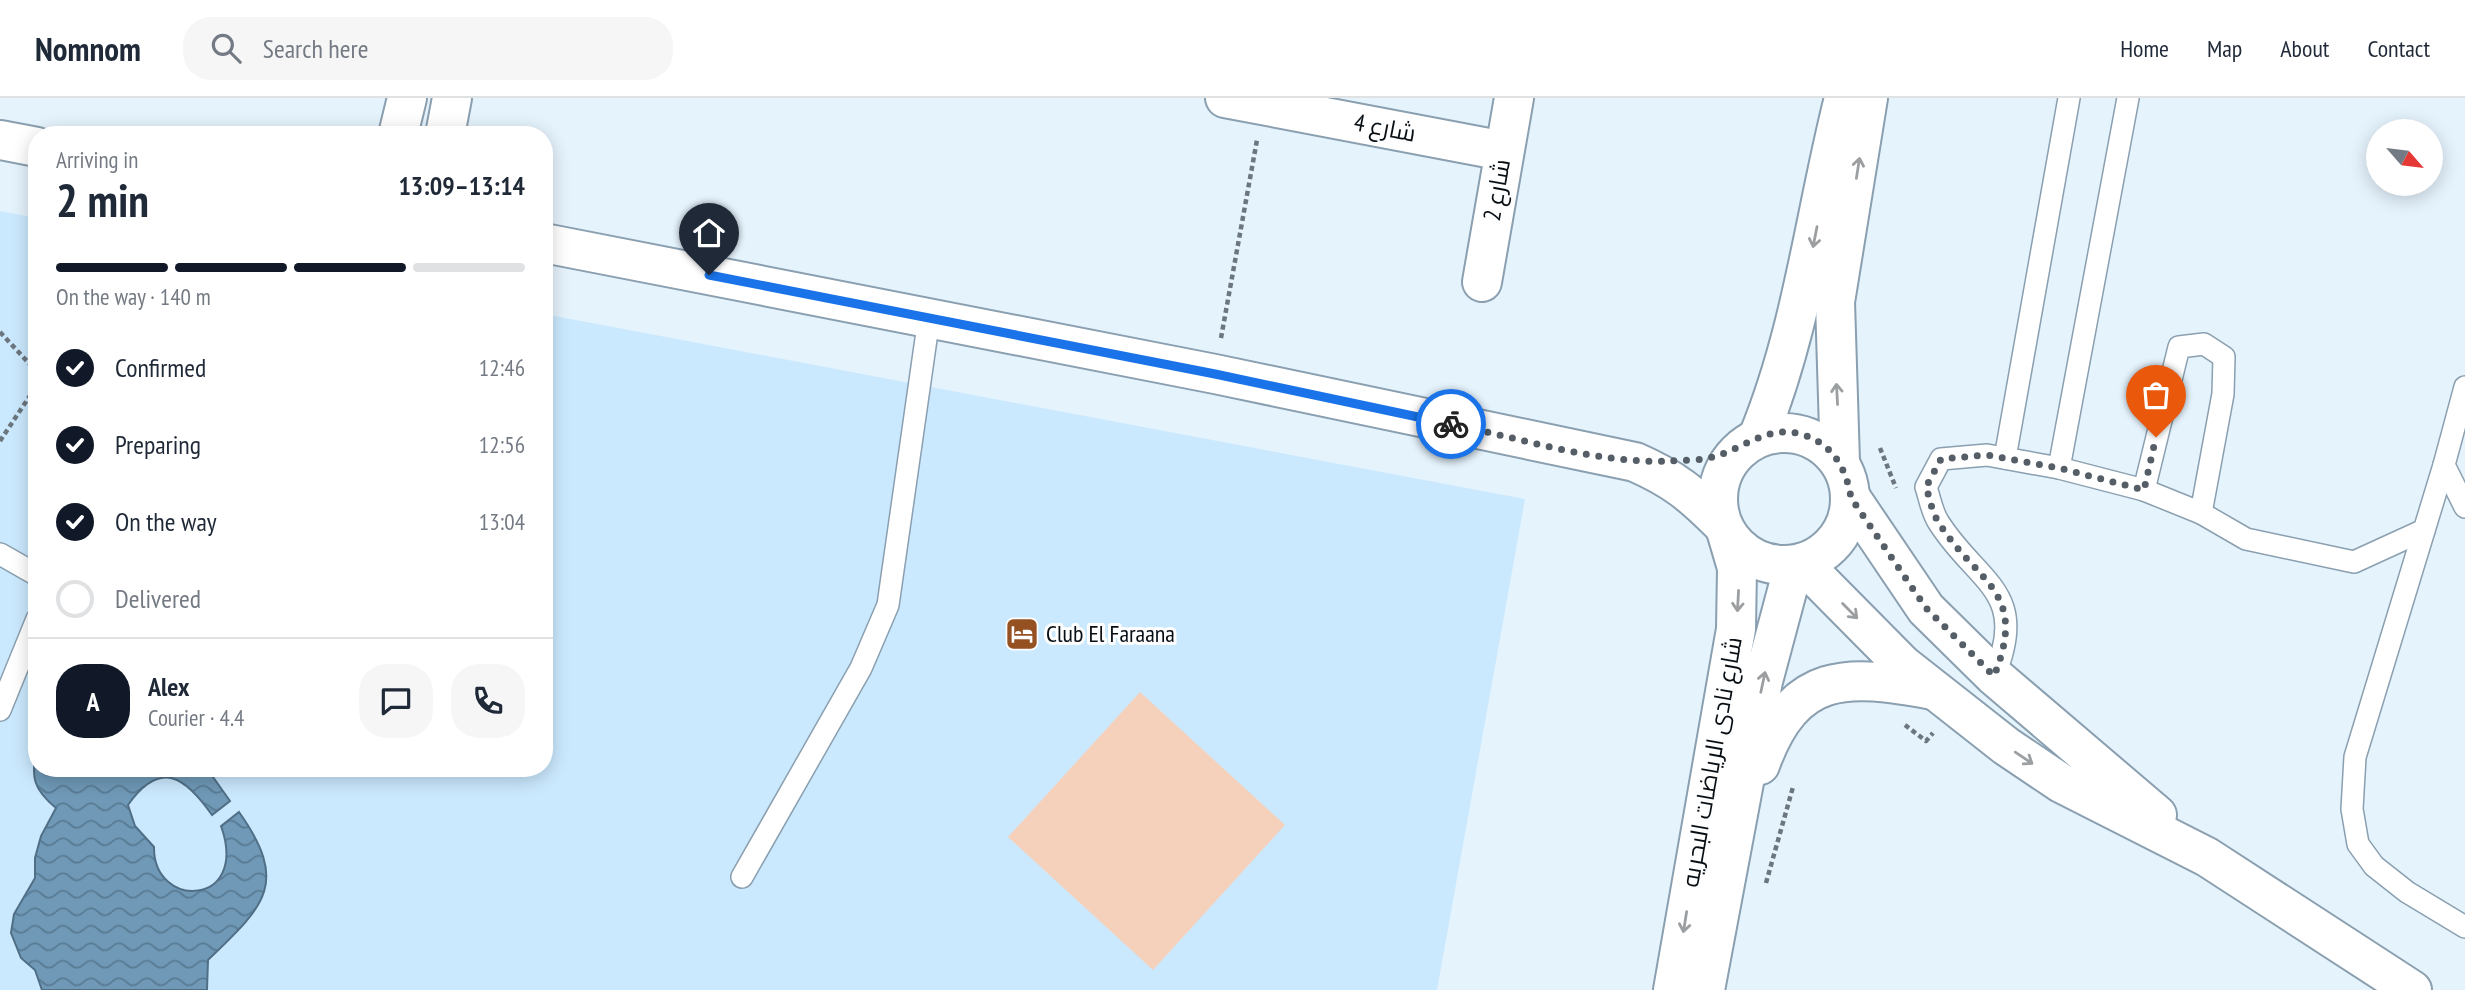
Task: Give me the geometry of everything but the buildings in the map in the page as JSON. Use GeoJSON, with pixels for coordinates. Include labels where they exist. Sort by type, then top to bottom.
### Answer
{"type":"FeatureCollection","features":[{"type":"Feature","properties":{"kind":"main road"},"geometry":{"type":"LineString","coordinates":[[400,126],[407,98]]}},
{"type":"Feature","properties":{"kind":"main road"},"geometry":{"type":"LineString","coordinates":[[447,126],[452,98]]}},
{"type":"Feature","properties":{"kind":"main road","name":"شارع 2"},"geometry":{"type":"LineString","coordinates":[[1482,282],[1514,98]]}},
{"type":"Feature","properties":{"kind":"main road"},"geometry":{"type":"LineString","coordinates":[[1724,529],[1718,491],[1722,474],[1750,442],[1778,389],[1801,306],[1844,98]]}},
{"type":"Feature","properties":{"kind":"main road"},"geometry":{"type":"LineString","coordinates":[[553,245],[1215,374],[1635,462],[1668,476],[1686,488],[1739,549],[1774,565],[1798,564],[1832,545],[1848,515],[1835,302],[1868,98]]}},
{"type":"Feature","properties":{"kind":"main road","name":"شارع 4"},"geometry":{"type":"LineString","coordinates":[[1241,100],[1504,150]]}},
{"type":"Feature","properties":{"kind":"main road"},"geometry":{"type":"LineString","coordinates":[[0,140],[28,145]]}},
{"type":"Feature","properties":{"kind":"main road"},"geometry":{"type":"LineString","coordinates":[[1635,462],[1713,457],[1776,432],[1812,438],[1828,448],[1845,480],[1926,608],[1994,676],[2207,857]]}},
{"type":"Feature","properties":{"kind":"main road","name":"شارع نادى الرياضات البحريه"},"geometry":{"type":"LineString","coordinates":[[1673,990],[1736,629],[1737,568],[1724,529]]}},
{"type":"Feature","properties":{"kind":"main road"},"geometry":{"type":"LineString","coordinates":[[1798,564],[1933,690],[2061,783],[2207,857],[2413,990]]}},
{"type":"Feature","properties":{"kind":"main road","name":"شارع نادى الرياضات البحريه"},"geometry":{"type":"LineString","coordinates":[[1705,990],[1763,681],[1798,564]]}},
{"type":"Feature","properties":{"kind":"main road"},"geometry":{"type":"LineString","coordinates":[[1733,842],[1765,751],[1781,719],[1801,697],[1826,685],[1854,681],[1883,681],[1933,690]]}},
{"type":"Feature","properties":{"kind":"lane"},"geometry":{"type":"LineString","coordinates":[[2005,458],[2070,98]]}},
{"type":"Feature","properties":{"kind":"lane"},"geometry":{"type":"LineString","coordinates":[[2059,468],[2128,98]]}},
{"type":"Feature","properties":{"kind":"lane"},"geometry":{"type":"LineString","coordinates":[[742,877],[861,668],[888,606],[929,318]]}},
{"type":"Feature","properties":{"kind":"lane"},"geometry":{"type":"LineString","coordinates":[[2144,490],[2179,348],[2204,344],[2224,357],[2223,394],[2201,513]]}},
{"type":"Feature","properties":{"kind":"lane"},"geometry":{"type":"LineString","coordinates":[[2465,387],[2355,757],[2352,809],[2358,844],[2374,866],[2407,892],[2465,927]]}},
{"type":"Feature","properties":{"kind":"lane"},"geometry":{"type":"LineString","coordinates":[[1994,676],[2004,652],[2005,607],[1988,580],[1938,522],[1926,487],[1941,459],[1987,455],[2059,468],[2144,490],[2201,513],[2246,539],[2354,562],[2424,530]]}},
{"type":"Feature","properties":{"kind":"lane"},"geometry":{"type":"LineString","coordinates":[[2444,465],[2465,508]]}},
{"type":"Feature","properties":{"kind":"lane"},"geometry":{"type":"LineString","coordinates":[[0,554],[28,570]]}},
{"type":"Feature","properties":{"kind":"lane"},"geometry":{"type":"LineString","coordinates":[[0,710],[28,641]]}},
{"type":"Feature","properties":{"kind":"path"},"geometry":{"type":"LineString","coordinates":[[1215,374],[1241,100]]}},
{"type":"Feature","properties":{"kind":"path"},"geometry":{"type":"LineString","coordinates":[[0,332],[28,362]]}},
{"type":"Feature","properties":{"kind":"path"},"geometry":{"type":"LineString","coordinates":[[0,441],[28,399]]}},
{"type":"Feature","properties":{"kind":"path"},"geometry":{"type":"LineString","coordinates":[[1878,438],[1897,491]]}},
{"type":"Feature","properties":{"kind":"path"},"geometry":{"type":"LineString","coordinates":[[1894,720],[1926,741]]}},
{"type":"Feature","properties":{"kind":"path"},"geometry":{"type":"LineString","coordinates":[[1765,888],[1796,778]]}},
{"type":"Feature","properties":{"kind":"shaded area","name":"Club El Faraana"},"geometry":{"type":"Polygon","coordinates":[[[0,211],[28,216],[28,777],[553,777],[553,316],[1525,499],[1437,990],[0,990],[0,211]]]}},
{"type":"Feature","properties":{"kind":"shaded area"},"geometry":{"type":"Polygon","coordinates":[[[1140,692],[1285,825],[1153,970],[1008,837],[1140,692]]]}},
{"type":"Feature","properties":{"kind":"water"},"geometry":{"type":"Polygon","coordinates":[[[35,777],[213,777],[230,801],[212,815],[193,791],[173,778],[151,782],[140,790],[128,805],[135,826],[154,847],[158,868],[168,882],[182,889],[198,890],[212,885],[223,872],[226,853],[221,826],[239,812],[255,837],[264,858],[264,893],[244,924],[208,960],[207,990],[42,990],[35,970],[21,958],[11,933],[14,914],[35,878],[35,858],[41,836],[56,808],[38,789],[35,777]]]}},
{"type":"Feature","properties":{"kind":"way so far"},"geometry":{"type":"LineString","coordinates":[[1451,424],[1635,462],[1713,457],[1776,432],[1812,438],[1828,448],[1840,462],[1848,479],[1851,498],[1898,571],[1926,608],[1994,676],[2004,652],[2005,607],[1988,580],[1938,522],[1926,487],[1941,459],[1987,455],[2059,468],[2144,490],[2156,437]]}},
{"type":"Feature","properties":{"kind":"place","name":"Club El Faraana"},"geometry":{"type":"Point","coordinates":[1022,634]}},
{"type":"Feature","properties":{"kind":"route"},"geometry":{"type":"LineString","coordinates":[[709,275],[1215,374],[1451,424]]}}]}
